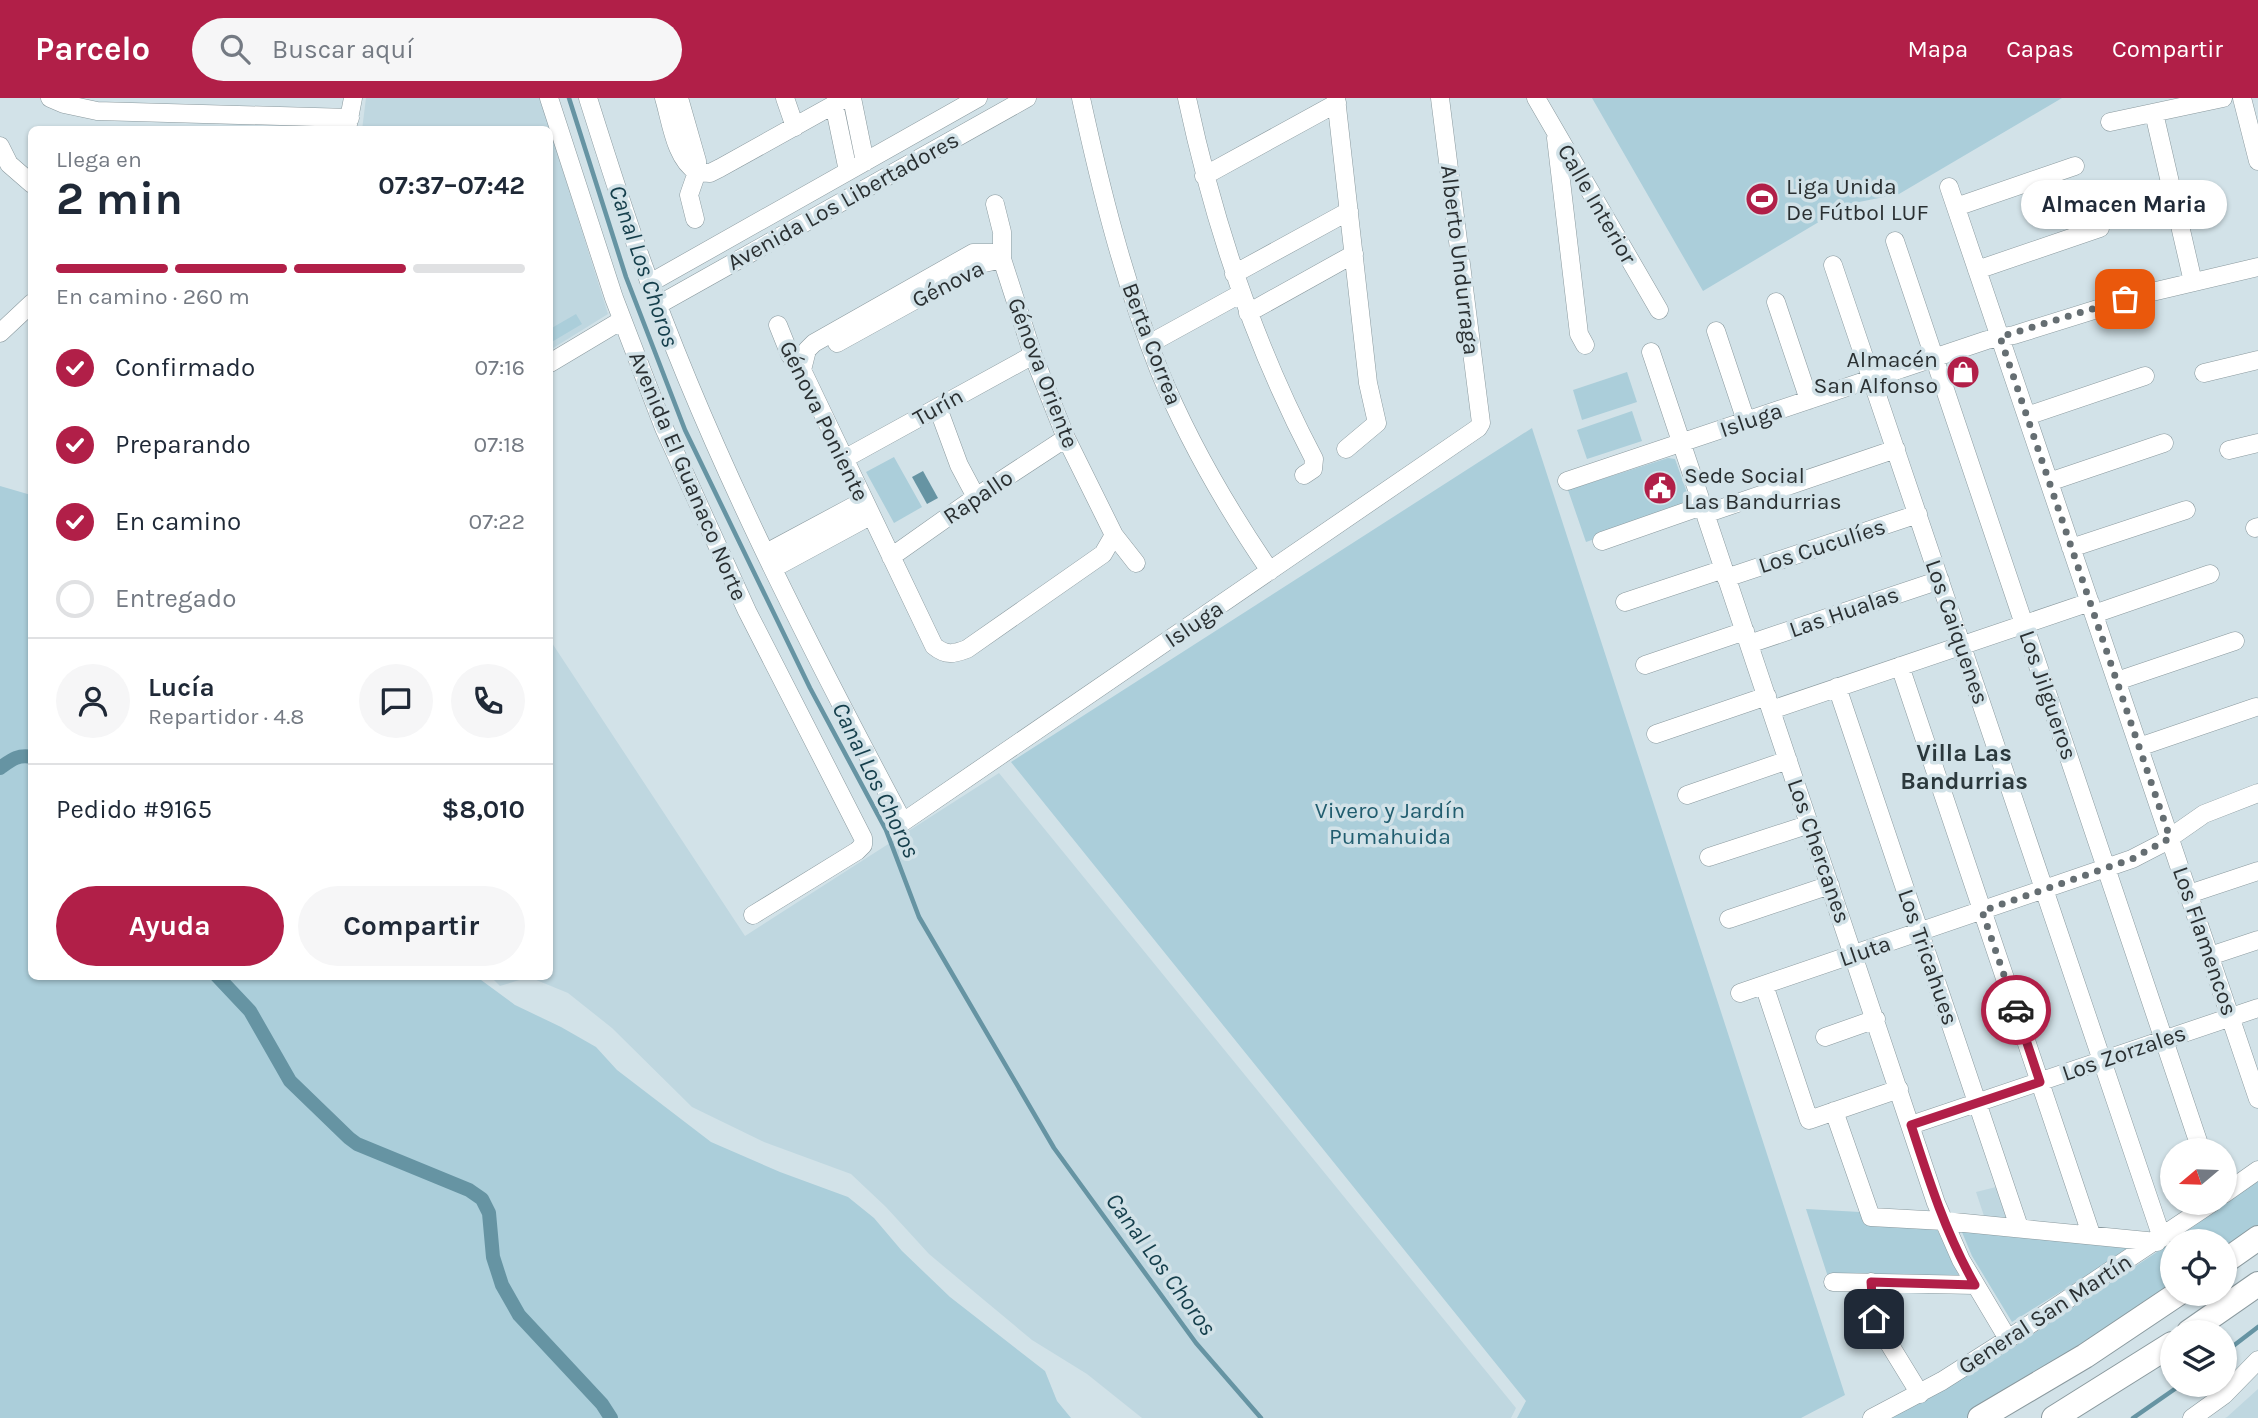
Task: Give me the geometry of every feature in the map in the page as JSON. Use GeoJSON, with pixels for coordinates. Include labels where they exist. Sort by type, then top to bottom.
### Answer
{"type":"FeatureCollection","features":[{"type":"Feature","properties":{"kind":"highway"},"geometry":{"type":"LineString","coordinates":[[2237,1253],[2258,1238]]}},
{"type":"Feature","properties":{"kind":"highway"},"geometry":{"type":"LineString","coordinates":[[2206,1320],[2258,1284]]}},
{"type":"Feature","properties":{"kind":"highway"},"geometry":{"type":"LineString","coordinates":[[1980,1418],[2085,1356],[2160,1306]]}},
{"type":"Feature","properties":{"kind":"highway"},"geometry":{"type":"LineString","coordinates":[[2054,1418],[2160,1352]]}},
{"type":"Feature","properties":{"kind":"street"},"geometry":{"type":"LineString","coordinates":[[50,98],[131,113],[349,124],[353,98]]}},
{"type":"Feature","properties":{"kind":"street","name":"Avenida El Guanaco Norte"},"geometry":{"type":"LineString","coordinates":[[549,98],[622,320],[664,429],[747,611],[863,838],[863,845],[857,850],[753,915]]}},
{"type":"Feature","properties":{"kind":"street","name":"Avenida El Guanaco Norte"},"geometry":{"type":"LineString","coordinates":[[588,98],[658,305],[736,489],[903,822]]}},
{"type":"Feature","properties":{"kind":"street"},"geometry":{"type":"LineString","coordinates":[[664,98],[681,156],[688,166],[697,172],[710,173],[840,101],[848,171]]}},
{"type":"Feature","properties":{"kind":"street"},"geometry":{"type":"LineString","coordinates":[[679,98],[696,152],[697,172],[689,195],[695,219]]}},
{"type":"Feature","properties":{"kind":"street"},"geometry":{"type":"LineString","coordinates":[[785,98],[794,127]]}},
{"type":"Feature","properties":{"kind":"street"},"geometry":{"type":"LineString","coordinates":[[852,98],[865,162]]}},
{"type":"Feature","properties":{"kind":"street","name":"Avenida Los Libertadores"},"geometry":{"type":"LineString","coordinates":[[650,283],[978,98]]}},
{"type":"Feature","properties":{"kind":"street","name":"Avenida Los Libertadores"},"geometry":{"type":"LineString","coordinates":[[658,305],[1027,98]]}},
{"type":"Feature","properties":{"kind":"street","name":"Berta Correa"},"geometry":{"type":"LineString","coordinates":[[1081,98],[1111,224],[1149,344],[1195,447],[1226,503],[1270,571]]}},
{"type":"Feature","properties":{"kind":"street"},"geometry":{"type":"LineString","coordinates":[[1187,98],[1204,176],[1240,294],[1283,398],[1314,459],[1313,469],[1304,475]]}},
{"type":"Feature","properties":{"kind":"street","name":"Alberto Undurraga"},"geometry":{"type":"LineString","coordinates":[[1440,98],[1481,423]]}},
{"type":"Feature","properties":{"kind":"street","name":"Calle Interior"},"geometry":{"type":"LineString","coordinates":[[1536,98],[1659,310]]}},
{"type":"Feature","properties":{"kind":"street"},"geometry":{"type":"LineString","coordinates":[[2110,122],[2223,98]]}},
{"type":"Feature","properties":{"kind":"street"},"geometry":{"type":"LineString","coordinates":[[2242,98],[2258,161]]}},
{"type":"Feature","properties":{"kind":"street"},"geometry":{"type":"LineString","coordinates":[[1204,176],[1336,100],[1370,392],[1377,421],[1374,427],[1346,449]]}},
{"type":"Feature","properties":{"kind":"street"},"geometry":{"type":"LineString","coordinates":[[951,113],[960,122],[963,134]]}},
{"type":"Feature","properties":{"kind":"street"},"geometry":{"type":"LineString","coordinates":[[2154,113],[2193,282]]}},
{"type":"Feature","properties":{"kind":"street"},"geometry":{"type":"LineString","coordinates":[[1555,131],[1579,334],[1585,345]]}},
{"type":"Feature","properties":{"kind":"street"},"geometry":{"type":"LineString","coordinates":[[0,146],[4,167],[28,182]]}},
{"type":"Feature","properties":{"kind":"street"},"geometry":{"type":"LineString","coordinates":[[1956,207],[2075,166]]}},
{"type":"Feature","properties":{"kind":"street","name":"Los Flamencos"},"geometry":{"type":"LineString","coordinates":[[1949,187],[2258,1099]]}},
{"type":"Feature","properties":{"kind":"street","name":"Génova Oriente"},"geometry":{"type":"LineString","coordinates":[[995,204],[1002,232],[1002,259],[1033,355],[1066,439],[1114,535],[1136,563]]}},
{"type":"Feature","properties":{"kind":"street"},"geometry":{"type":"LineString","coordinates":[[1234,274],[1349,211]]}},
{"type":"Feature","properties":{"kind":"street"},"geometry":{"type":"LineString","coordinates":[[759,221],[760,234],[770,242]]}},
{"type":"Feature","properties":{"kind":"street"},"geometry":{"type":"LineString","coordinates":[[1977,270],[2100,228]]}},
{"type":"Feature","properties":{"kind":"street","name":"Los Jilgueros"},"geometry":{"type":"LineString","coordinates":[[1895,241],[2197,1138]]}},
{"type":"Feature","properties":{"kind":"street"},"geometry":{"type":"LineString","coordinates":[[1248,313],[1354,254]]}},
{"type":"Feature","properties":{"kind":"street","name":"Génova"},"geometry":{"type":"LineString","coordinates":[[802,370],[820,352],[896,304],[980,264],[1002,259]]}},
{"type":"Feature","properties":{"kind":"street","name":"Los Caiquenes"},"geometry":{"type":"LineString","coordinates":[[1833,265],[2102,1060],[2160,1240]]}},
{"type":"Feature","properties":{"kind":"street","name":"Isluga"},"geometry":{"type":"LineString","coordinates":[[1567,481],[2000,337],[2125,299],[2258,267]]}},
{"type":"Feature","properties":{"kind":"street"},"geometry":{"type":"LineString","coordinates":[[1149,344],[1240,294]]}},
{"type":"Feature","properties":{"kind":"street"},"geometry":{"type":"LineString","coordinates":[[1776,302],[1809,400]]}},
{"type":"Feature","properties":{"kind":"street"},"geometry":{"type":"LineString","coordinates":[[0,333],[28,307]]}},
{"type":"Feature","properties":{"kind":"street"},"geometry":{"type":"LineString","coordinates":[[553,361],[622,320]]}},
{"type":"Feature","properties":{"kind":"street","name":"Génova Poniente"},"geometry":{"type":"LineString","coordinates":[[778,325],[790,355],[802,370],[867,508]]}},
{"type":"Feature","properties":{"kind":"street"},"geometry":{"type":"LineString","coordinates":[[1716,331],[1746,421]]}},
{"type":"Feature","properties":{"kind":"street","name":"Los Chercanes"},"geometry":{"type":"LineString","coordinates":[[1651,352],[1944,1221],[1975,1285],[2008,1339]]}},
{"type":"Feature","properties":{"kind":"street","name":"Turín"},"geometry":{"type":"LineString","coordinates":[[844,459],[1033,355]]}},
{"type":"Feature","properties":{"kind":"street"},"geometry":{"type":"LineString","coordinates":[[2204,373],[2258,360]]}},
{"type":"Feature","properties":{"kind":"street"},"geometry":{"type":"LineString","coordinates":[[2027,416],[2145,376]]}},
{"type":"Feature","properties":{"kind":"street"},"geometry":{"type":"LineString","coordinates":[[938,408],[959,465],[976,497]]}},
{"type":"Feature","properties":{"kind":"street","name":"Isluga"},"geometry":{"type":"LineString","coordinates":[[903,822],[1472,434],[1481,423]]}},
{"type":"Feature","properties":{"kind":"street","name":"Rapallo"},"geometry":{"type":"LineString","coordinates":[[891,557],[976,497],[1066,439]]}},
{"type":"Feature","properties":{"kind":"street"},"geometry":{"type":"LineString","coordinates":[[2049,482],[2164,443]]}},
{"type":"Feature","properties":{"kind":"street"},"geometry":{"type":"LineString","coordinates":[[2229,450],[2258,443]]}},
{"type":"Feature","properties":{"kind":"street"},"geometry":{"type":"LineString","coordinates":[[1602,541],[1896,449]]}},
{"type":"Feature","properties":{"kind":"street"},"geometry":{"type":"LineString","coordinates":[[770,561],[867,508],[934,646],[951,644],[1030,598],[1102,540],[1114,535]]}},
{"type":"Feature","properties":{"kind":"street"},"geometry":{"type":"LineString","coordinates":[[2071,548],[2186,510]]}},
{"type":"Feature","properties":{"kind":"street","name":"Los Cuculíes"},"geometry":{"type":"LineString","coordinates":[[1625,602],[1918,514]]}},
{"type":"Feature","properties":{"kind":"street"},"geometry":{"type":"LineString","coordinates":[[1656,733],[1837,687],[2024,624],[2092,608],[2210,574]]}},
{"type":"Feature","properties":{"kind":"street","name":"Las Hualas"},"geometry":{"type":"LineString","coordinates":[[1645,665],[1940,580]]}},
{"type":"Feature","properties":{"kind":"street"},"geometry":{"type":"LineString","coordinates":[[2117,681],[2235,641]]}},
{"type":"Feature","properties":{"kind":"street"},"geometry":{"type":"LineString","coordinates":[[1900,666],[2091,1234]]}},
{"type":"Feature","properties":{"kind":"street","name":"Los Tricahues"},"geometry":{"type":"LineString","coordinates":[[1837,687],[2019,1227]]}},
{"type":"Feature","properties":{"kind":"street"},"geometry":{"type":"LineString","coordinates":[[2139,747],[2256,707]]}},
{"type":"Feature","properties":{"kind":"street"},"geometry":{"type":"LineString","coordinates":[[1687,795],[1788,760]]}},
{"type":"Feature","properties":{"kind":"street","name":"Lluta"},"geometry":{"type":"LineString","coordinates":[[1740,993],[2142,855],[2204,814],[2258,793]]}},
{"type":"Feature","properties":{"kind":"street"},"geometry":{"type":"LineString","coordinates":[[1709,858],[1810,824]]}},
{"type":"Feature","properties":{"kind":"street"},"geometry":{"type":"LineString","coordinates":[[2189,894],[2258,871]]}},
{"type":"Feature","properties":{"kind":"street"},"geometry":{"type":"LineString","coordinates":[[1729,919],[1830,886]]}},
{"type":"Feature","properties":{"kind":"street"},"geometry":{"type":"LineString","coordinates":[[2210,956],[2258,940]]}},
{"type":"Feature","properties":{"kind":"street"},"geometry":{"type":"LineString","coordinates":[[1764,985],[1809,1120],[1899,1089]]}},
{"type":"Feature","properties":{"kind":"street","name":"Los Zorzales"},"geometry":{"type":"LineString","coordinates":[[1911,1125],[2258,1008]]}},
{"type":"Feature","properties":{"kind":"street"},"geometry":{"type":"LineString","coordinates":[[1825,1037],[1876,1020]]}},
{"type":"Feature","properties":{"kind":"street"},"geometry":{"type":"LineString","coordinates":[[1834,1111],[1871,1217],[2160,1240]]}},
{"type":"Feature","properties":{"kind":"street"},"geometry":{"type":"LineString","coordinates":[[2237,1185],[2258,1170]]}},
{"type":"Feature","properties":{"kind":"street","name":"General San Martín"},"geometry":{"type":"LineString","coordinates":[[2175,1229],[2195,1215]]}},
{"type":"Feature","properties":{"kind":"street","name":"General San Martín"},"geometry":{"type":"LineString","coordinates":[[1872,1418],[1920,1394],[2160,1240]]}},
{"type":"Feature","properties":{"kind":"street"},"geometry":{"type":"LineString","coordinates":[[1833,1282],[1975,1285]]}},
{"type":"Feature","properties":{"kind":"street"},"geometry":{"type":"LineString","coordinates":[[1871,1282],[1874,1319],[1920,1394]]}},
{"type":"Feature","properties":{"kind":"street"},"geometry":{"type":"LineString","coordinates":[[2192,1418],[2224,1395],[2258,1360]]}},
{"type":"Feature","properties":{"kind":"shaded area"},"geometry":{"type":"Polygon","coordinates":[[[366,98],[540,98],[549,126],[362,126],[366,98]]]}},
{"type":"Feature","properties":{"kind":"shaded area"},"geometry":{"type":"Polygon","coordinates":[[[553,139],[608,314],[553,348],[553,139]]]}},
{"type":"Feature","properties":{"kind":"shaded area"},"geometry":{"type":"Polygon","coordinates":[[[923,471],[938,498],[927,504],[912,477],[923,471]]]}},
{"type":"Feature","properties":{"kind":"shaded area"},"geometry":{"type":"Polygon","coordinates":[[[553,645],[745,936],[999,773],[1516,1408],[1511,1418],[1142,1418],[1087,1374],[1032,1340],[929,1254],[851,1174],[764,1142],[692,1107],[612,1028],[568,993],[536,980],[553,980],[553,645]]]}},
{"type":"Feature","properties":{"kind":"shaded area"},"geometry":{"type":"Polygon","coordinates":[[[494,980],[519,980],[500,986],[494,980]]]}},
{"type":"Feature","properties":{"kind":"shaded area"},"geometry":{"type":"Polygon","coordinates":[[[1996,1187],[2006,1218],[1985,1219],[1976,1192],[1996,1187]]]}},
{"type":"Feature","properties":{"kind":"shaded area"},"geometry":{"type":"Polygon","coordinates":[[[2258,1389],[2258,1418],[2225,1418],[2227,1417],[2258,1389]]]}},
{"type":"Feature","properties":{"kind":"green space","name":"Liga Unida De Fútbol LUF"},"geometry":{"type":"Polygon","coordinates":[[[1592,98],[2062,98],[1899,194],[1849,204],[1703,291],[1592,98]]]}},
{"type":"Feature","properties":{"kind":"green space"},"geometry":{"type":"Polygon","coordinates":[[[576,314],[582,324],[553,341],[553,327],[576,314]]]}},
{"type":"Feature","properties":{"kind":"green space"},"geometry":{"type":"Polygon","coordinates":[[[1627,372],[1637,402],[1582,420],[1573,390],[1627,372]]]}},
{"type":"Feature","properties":{"kind":"green space"},"geometry":{"type":"Polygon","coordinates":[[[1632,411],[1642,441],[1587,459],[1577,430],[1632,411]]]}},
{"type":"Feature","properties":{"kind":"green space","name":"Vivero y Jardín Pumahuida"},"geometry":{"type":"Polygon","coordinates":[[[1532,428],[1845,1395],[1801,1418],[1517,1418],[1526,1401],[1011,762],[1532,428]]]}},
{"type":"Feature","properties":{"kind":"green space"},"geometry":{"type":"Polygon","coordinates":[[[894,457],[922,507],[894,523],[866,472],[894,457]]]}},
{"type":"Feature","properties":{"kind":"green space"},"geometry":{"type":"Polygon","coordinates":[[[1668,458],[1675,459],[1690,501],[1684,508],[1586,542],[1568,490],[1668,458]]]}},
{"type":"Feature","properties":{"kind":"green space"},"geometry":{"type":"Polygon","coordinates":[[[0,486],[28,494],[28,980],[481,980],[515,1005],[596,1047],[617,1070],[711,1142],[780,1172],[848,1197],[874,1218],[902,1251],[950,1297],[1045,1371],[1057,1401],[1071,1418],[0,1418],[0,486]]]}},
{"type":"Feature","properties":{"kind":"green space"},"geometry":{"type":"Polygon","coordinates":[[[2258,1181],[2258,1227],[2237,1242],[2237,1229],[2190,1229],[2210,1215],[2237,1215],[2237,1196],[2258,1181]]]}},
{"type":"Feature","properties":{"kind":"green space"},"geometry":{"type":"Polygon","coordinates":[[[1806,1209],[1860,1212],[1873,1223],[1936,1227],[1960,1278],[1828,1277],[1806,1209]]]}},
{"type":"Feature","properties":{"kind":"green space"},"geometry":{"type":"Polygon","coordinates":[[[1959,1225],[2136,1245],[2012,1322],[1972,1256],[1959,1225]]]}},
{"type":"Feature","properties":{"kind":"green space"},"geometry":{"type":"Polygon","coordinates":[[[2160,1250],[2160,1295],[2035,1377],[1966,1418],[1889,1418],[1988,1364],[2160,1250]]]}},
{"type":"Feature","properties":{"kind":"waterway","name":"Canal Los Choros"},"geometry":{"type":"LineString","coordinates":[[569,98],[626,277],[685,430],[810,688],[886,830],[919,917],[1054,1148],[1196,1343],[1261,1418]]}},
{"type":"Feature","properties":{"kind":"waterway"},"geometry":{"type":"LineString","coordinates":[[0,768],[11,760],[28,756]]}},
{"type":"Feature","properties":{"kind":"waterway"},"geometry":{"type":"LineString","coordinates":[[221,980],[250,1011],[290,1081],[349,1138],[357,1144],[469,1190],[482,1199],[489,1213],[493,1257],[502,1285],[519,1315],[602,1404],[611,1418]]}},
{"type":"Feature","properties":{"kind":"waterway"},"geometry":{"type":"LineString","coordinates":[[2237,1343],[2258,1327]]}},
{"type":"Feature","properties":{"kind":"waterway"},"geometry":{"type":"LineString","coordinates":[[2133,1418],[2163,1397]]}},
{"type":"Feature","properties":{"kind":"way so far"},"geometry":{"type":"LineString","coordinates":[[2016,1010],[1982,911],[2132,859],[2170,838],[2000,337],[2014,335],[2125,299]]}},
{"type":"Feature","properties":{"kind":"place","name":"Liga Unida De Fútbol LUF"},"geometry":{"type":"Point","coordinates":[1762,199]}},
{"type":"Feature","properties":{"kind":"place","name":"Almacen Maria"},"geometry":{"type":"Point","coordinates":[2125,299]}},
{"type":"Feature","properties":{"kind":"place","name":"Almacén San Alfonso"},"geometry":{"type":"Point","coordinates":[1963,372]}},
{"type":"Feature","properties":{"kind":"place","name":"Sede Social Las Bandurrias"},"geometry":{"type":"Point","coordinates":[1660,488]}},
{"type":"Feature","properties":{"kind":"district","name":"Villa Las Bandurrias"},"geometry":{"type":"Point","coordinates":[1964,767]}},
{"type":"Feature","properties":{"kind":"route"},"geometry":{"type":"LineString","coordinates":[[1874,1319],[1871,1282],[1975,1285],[1951,1240],[1936,1203],[1911,1125],[2040,1082],[2016,1010]]}}]}
